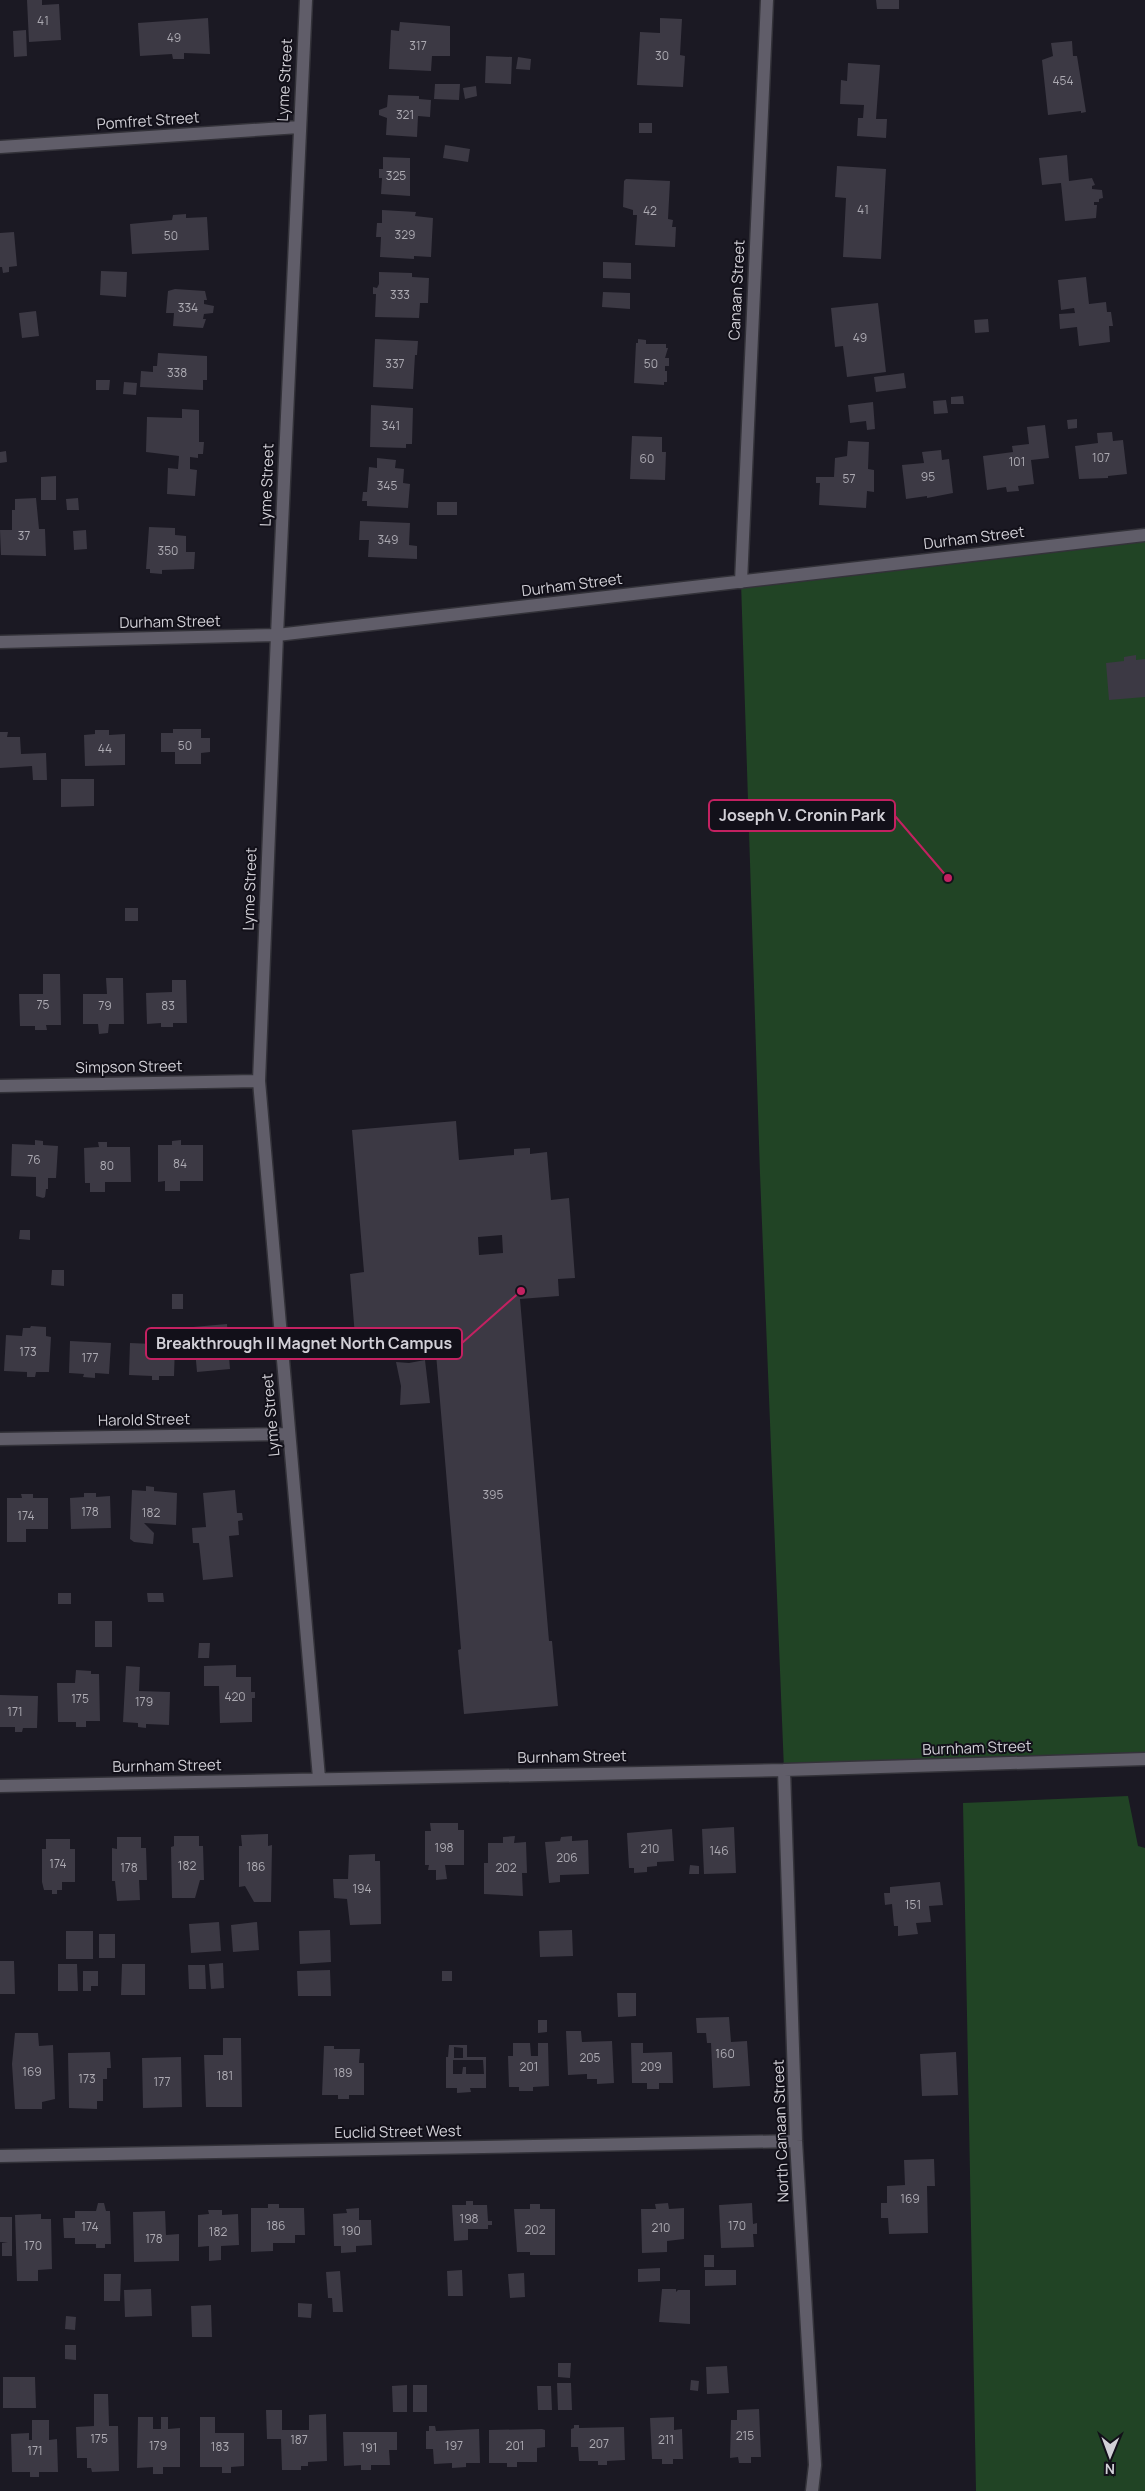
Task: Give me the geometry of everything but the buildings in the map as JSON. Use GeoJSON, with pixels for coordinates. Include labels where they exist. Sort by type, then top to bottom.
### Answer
{"type":"FeatureCollection","features":[{"type":"Feature","properties":{"kind":"street","name":"Lyme Street"},"geometry":{"type":"LineString","coordinates":[[306,0],[259,1081],[319,1778]]}},
{"type":"Feature","properties":{"kind":"street","name":"Canaan Street"},"geometry":{"type":"LineString","coordinates":[[740,582],[767,0]]}},
{"type":"Feature","properties":{"kind":"street","name":"Pomfret Street"},"geometry":{"type":"LineString","coordinates":[[0,147],[299,127]]}},
{"type":"Feature","properties":{"kind":"street","name":"Durham Street"},"geometry":{"type":"LineString","coordinates":[[0,642],[277,635],[1145,534]]}},
{"type":"Feature","properties":{"kind":"street","name":"Simpson Street"},"geometry":{"type":"LineString","coordinates":[[0,1086],[259,1081]]}},
{"type":"Feature","properties":{"kind":"street","name":"Harold Street"},"geometry":{"type":"LineString","coordinates":[[0,1439],[289,1434]]}},
{"type":"Feature","properties":{"kind":"street","name":"Burnham Street"},"geometry":{"type":"LineString","coordinates":[[0,1786],[784,1770],[1145,1759]]}},
{"type":"Feature","properties":{"kind":"street","name":"North Canaan Street"},"geometry":{"type":"LineString","coordinates":[[784,1770],[796,2141],[815,2465],[812,2491]]}},
{"type":"Feature","properties":{"kind":"street","name":"Euclid Street West"},"geometry":{"type":"LineString","coordinates":[[0,2156],[796,2141]]}},
{"type":"Feature","properties":{"kind":"green space"},"geometry":{"type":"Polygon","coordinates":[[[1145,535],[1145,1760],[784,1770],[760,1174],[741,582],[1145,535]]]}},
{"type":"Feature","properties":{"kind":"green space"},"geometry":{"type":"Polygon","coordinates":[[[1128,1796],[1138,1846],[1145,1848],[1145,2491],[976,2491],[963,1803],[1128,1796]]]}},
{"type":"Feature","properties":{"kind":"place","name":"Joseph V. Cronin Park"},"geometry":{"type":"Point","coordinates":[948,878]}},
{"type":"Feature","properties":{"kind":"place","name":"Breakthrough II Magnet North Campus"},"geometry":{"type":"Point","coordinates":[521,1291]}}]}
